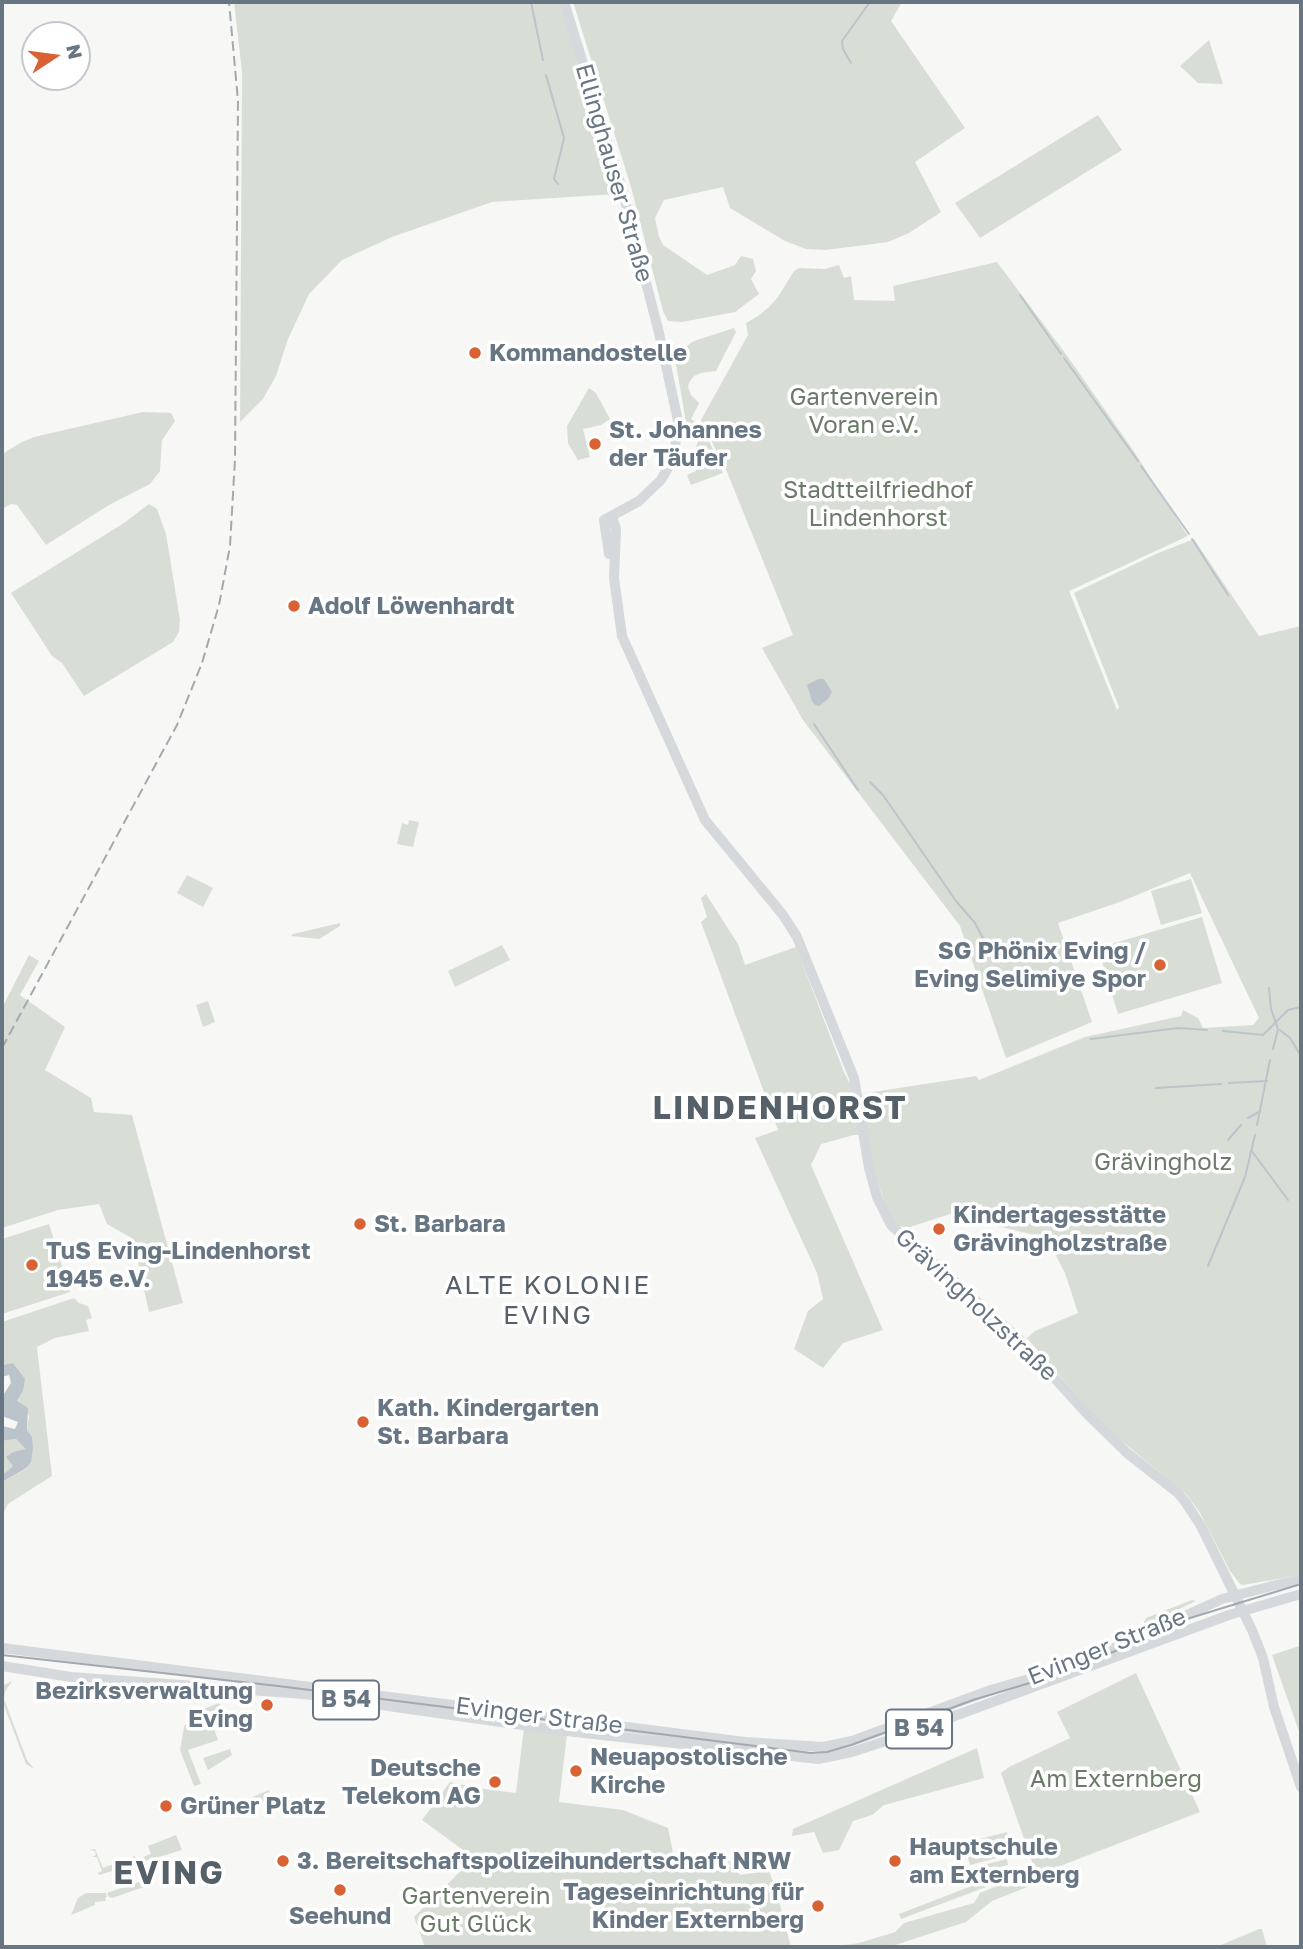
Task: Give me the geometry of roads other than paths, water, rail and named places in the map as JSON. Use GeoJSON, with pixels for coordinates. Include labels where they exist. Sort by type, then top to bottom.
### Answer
{"type":"FeatureCollection","features":[{"type":"Feature","properties":{"kind":"main road","name":"Ellinghauser Straße"},"geometry":{"type":"LineString","coordinates":[[564,2],[631,222],[678,421],[675,448],[661,480],[647,496],[608,518]]}},
{"type":"Feature","properties":{"kind":"main road","name":"Grävingholzstraße"},"geometry":{"type":"LineString","coordinates":[[608,518],[616,530],[614,578],[622,636],[706,821],[792,927],[801,945],[854,1078],[877,1197],[891,1224],[1020,1339],[1087,1413],[1128,1453],[1178,1493],[1201,1526],[1243,1610],[1263,1658],[1274,1707],[1301,1787]]}},
{"type":"Feature","properties":{"kind":"main road","name":"Evinger Straße"},"geometry":{"type":"LineString","coordinates":[[2,1648],[745,1742],[822,1747],[852,1741],[991,1690],[1054,1671],[1236,1595],[1301,1580]]}},
{"type":"Feature","properties":{"kind":"main road","name":"Evinger Straße"},"geometry":{"type":"LineString","coordinates":[[2,1666],[71,1677],[304,1695],[580,1733],[818,1759],[841,1755],[892,1739],[1243,1610],[1301,1594]]}},
{"type":"Feature","properties":{"kind":"waterway"},"geometry":{"type":"LineString","coordinates":[[531,2],[543,60]]}},
{"type":"Feature","properties":{"kind":"waterway"},"geometry":{"type":"LineString","coordinates":[[851,63],[843,49],[842,41],[870,2]]}},
{"type":"Feature","properties":{"kind":"waterway"},"geometry":{"type":"LineString","coordinates":[[546,75],[564,138],[554,179],[558,184]]}},
{"type":"Feature","properties":{"kind":"waterway"},"geometry":{"type":"LineString","coordinates":[[1020,295],[1061,354]]}},
{"type":"Feature","properties":{"kind":"waterway"},"geometry":{"type":"LineString","coordinates":[[1064,358],[1138,461]]}},
{"type":"Feature","properties":{"kind":"waterway"},"geometry":{"type":"LineString","coordinates":[[1141,466],[1189,534]]}},
{"type":"Feature","properties":{"kind":"waterway"},"geometry":{"type":"LineString","coordinates":[[1192,539],[1228,595]]}},
{"type":"Feature","properties":{"kind":"waterway"},"geometry":{"type":"LineString","coordinates":[[814,724],[858,790]]}},
{"type":"Feature","properties":{"kind":"waterway"},"geometry":{"type":"LineString","coordinates":[[870,782],[883,795],[956,901],[975,923],[984,940]]}},
{"type":"Feature","properties":{"kind":"waterway"},"geometry":{"type":"LineString","coordinates":[[1269,988],[1271,1009],[1278,1029],[1273,1049]]}},
{"type":"Feature","properties":{"kind":"waterway"},"geometry":{"type":"LineString","coordinates":[[1223,1031],[1263,1035],[1288,1010],[1301,1007]]}},
{"type":"Feature","properties":{"kind":"waterway"},"geometry":{"type":"LineString","coordinates":[[1091,1039],[1178,1028],[1207,1030]]}},
{"type":"Feature","properties":{"kind":"waterway"},"geometry":{"type":"LineString","coordinates":[[1280,1030],[1290,1038],[1301,1056]]}},
{"type":"Feature","properties":{"kind":"waterway"},"geometry":{"type":"LineString","coordinates":[[1257,1125],[1270,1060]]}},
{"type":"Feature","properties":{"kind":"waterway"},"geometry":{"type":"LineString","coordinates":[[1229,1083],[1267,1081]]}},
{"type":"Feature","properties":{"kind":"waterway"},"geometry":{"type":"LineString","coordinates":[[1156,1088],[1221,1084]]}},
{"type":"Feature","properties":{"kind":"waterway"},"geometry":{"type":"LineString","coordinates":[[1248,1118],[1259,1112]]}},
{"type":"Feature","properties":{"kind":"waterway"},"geometry":{"type":"LineString","coordinates":[[1228,1140],[1241,1125]]}},
{"type":"Feature","properties":{"kind":"waterway"},"geometry":{"type":"LineString","coordinates":[[1208,1266],[1245,1177],[1255,1135]]}},
{"type":"Feature","properties":{"kind":"waterway"},"geometry":{"type":"LineString","coordinates":[[1251,1150],[1288,1200]]}},
{"type":"Feature","properties":{"kind":"tram line"},"geometry":{"type":"LineString","coordinates":[[2,1655],[278,1686],[811,1753],[827,1752],[851,1745],[973,1700],[1043,1679],[1190,1618],[1301,1584]]}},
{"type":"Feature","properties":{"kind":"railway"},"geometry":{"type":"LineString","coordinates":[[2,1048],[177,725],[202,663],[219,605],[230,546],[235,459],[238,101],[229,2]]}},
{"type":"Feature","properties":{"kind":"place","name":"Kommandostelle"},"geometry":{"type":"Point","coordinates":[475,353]}},
{"type":"Feature","properties":{"kind":"place","name":"St. Johannes der Täufer"},"geometry":{"type":"Point","coordinates":[595,444]}},
{"type":"Feature","properties":{"kind":"place","name":"Adolf Löwenhardt"},"geometry":{"type":"Point","coordinates":[294,606]}},
{"type":"Feature","properties":{"kind":"place","name":"SG Phönix Eving / Eving Selimiye Spor"},"geometry":{"type":"Point","coordinates":[1160,965]}},
{"type":"Feature","properties":{"kind":"place","name":"St. Barbara"},"geometry":{"type":"Point","coordinates":[360,1224]}},
{"type":"Feature","properties":{"kind":"place","name":"Kindertagesstätte Grävingholzstraße"},"geometry":{"type":"Point","coordinates":[939,1229]}},
{"type":"Feature","properties":{"kind":"place","name":"TuS Eving-Lindenhorst 1945 e.V."},"geometry":{"type":"Point","coordinates":[32,1265]}},
{"type":"Feature","properties":{"kind":"place","name":"Kath. Kindergarten St. Barbara"},"geometry":{"type":"Point","coordinates":[363,1422]}},
{"type":"Feature","properties":{"kind":"place","name":"Bezirksverwaltung Eving"},"geometry":{"type":"Point","coordinates":[267,1705]}},
{"type":"Feature","properties":{"kind":"place","name":"Neuapostolische Kirche"},"geometry":{"type":"Point","coordinates":[576,1771]}},
{"type":"Feature","properties":{"kind":"place","name":"Deutsche Telekom AG"},"geometry":{"type":"Point","coordinates":[495,1782]}},
{"type":"Feature","properties":{"kind":"place","name":"Grüner Platz"},"geometry":{"type":"Point","coordinates":[166,1806]}},
{"type":"Feature","properties":{"kind":"place","name":"3. Bereitschaftspolizeihundertschaft NRW"},"geometry":{"type":"Point","coordinates":[283,1861]}},
{"type":"Feature","properties":{"kind":"place","name":"Hauptschule am Externberg"},"geometry":{"type":"Point","coordinates":[895,1861]}},
{"type":"Feature","properties":{"kind":"place","name":"Seehund"},"geometry":{"type":"Point","coordinates":[340,1890]}},
{"type":"Feature","properties":{"kind":"place","name":"Tageseinrichtung für Kinder Externberg"},"geometry":{"type":"Point","coordinates":[818,1906]}},
{"type":"Feature","properties":{"kind":"district","name":"LINDENHORST"},"geometry":{"type":"Point","coordinates":[780,1109]}},
{"type":"Feature","properties":{"kind":"district","name":"ALTE KOLONIE EVING"},"geometry":{"type":"Point","coordinates":[548,1301]}},
{"type":"Feature","properties":{"kind":"district","name":"EVING"},"geometry":{"type":"Point","coordinates":[169,1874]}},
{"type":"Feature","properties":{"kind":"park label","name":"Gartenverein Voran e.V."},"geometry":{"type":"Point","coordinates":[864,411]}},
{"type":"Feature","properties":{"kind":"park label","name":"Stadtteilfriedhof Lindenhorst"},"geometry":{"type":"Point","coordinates":[878,504]}},
{"type":"Feature","properties":{"kind":"park label","name":"Grävingholz"},"geometry":{"type":"Point","coordinates":[1163,1162]}},
{"type":"Feature","properties":{"kind":"park label","name":"Am Externberg"},"geometry":{"type":"Point","coordinates":[1116,1779]}},
{"type":"Feature","properties":{"kind":"park label","name":"Gartenverein Gut Glück"},"geometry":{"type":"Point","coordinates":[476,1910]}}]}
